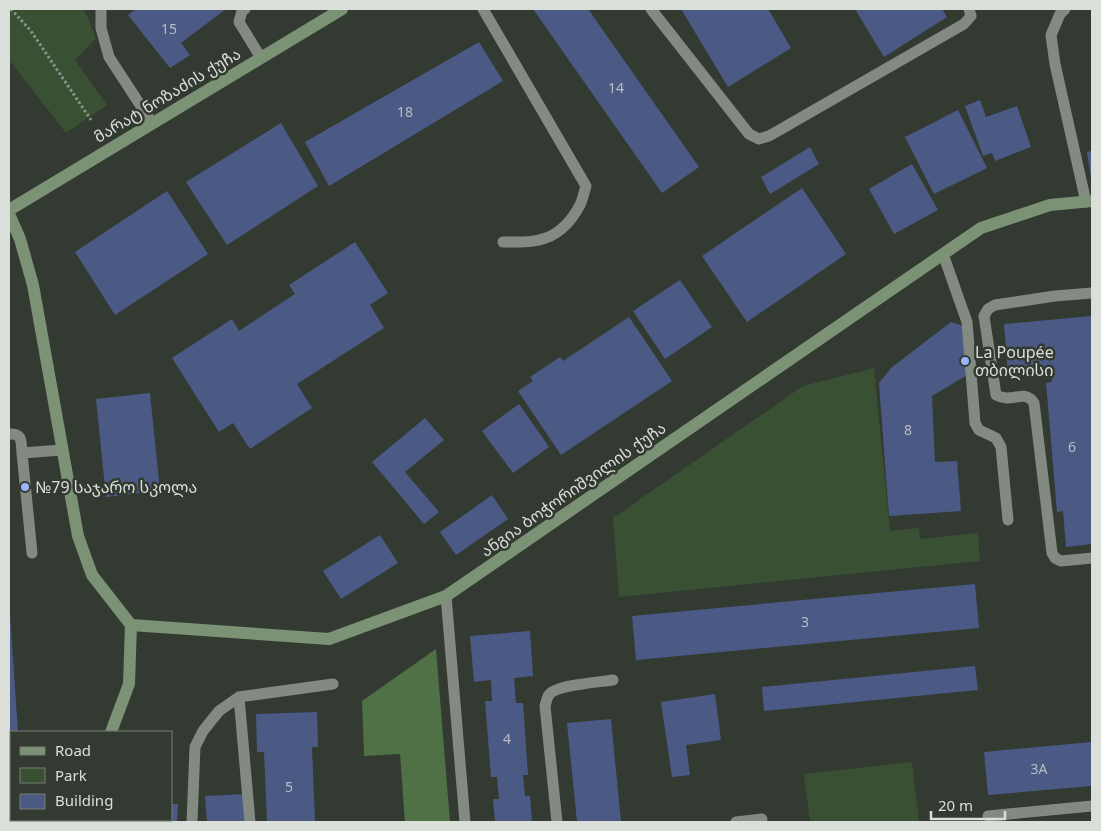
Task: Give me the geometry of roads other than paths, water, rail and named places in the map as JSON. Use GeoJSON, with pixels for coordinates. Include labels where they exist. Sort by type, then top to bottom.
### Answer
{"type":"FeatureCollection","features":[{"type":"Feature","properties":{"kind":"street","name":"მარატ ნოზაძის ქუჩა"},"geometry":{"type":"LineString","coordinates":[[9,210],[342,9]]}},
{"type":"Feature","properties":{"kind":"street","name":"ანგია ბოჭორიშვილის ქუჩა"},"geometry":{"type":"LineString","coordinates":[[131,625],[329,639],[446,596],[981,228],[1050,205],[1089,202]]}},
{"type":"Feature","properties":{"kind":"street"},"geometry":{"type":"LineString","coordinates":[[9,214],[20,239],[33,285],[78,536],[92,575],[131,625],[129,684],[111,731]]}},
{"type":"Feature","properties":{"kind":"lane"},"geometry":{"type":"LineString","coordinates":[[101,9],[101,28],[109,57],[152,123]]}},
{"type":"Feature","properties":{"kind":"lane"},"geometry":{"type":"LineString","coordinates":[[245,9],[242,11],[240,22],[261,58]]}},
{"type":"Feature","properties":{"kind":"lane"},"geometry":{"type":"LineString","coordinates":[[483,9],[586,186],[581,204],[569,222],[556,234],[539,240],[503,242]]}},
{"type":"Feature","properties":{"kind":"lane"},"geometry":{"type":"LineString","coordinates":[[651,9],[748,134],[759,139],[769,136],[964,24],[971,16],[968,9]]}},
{"type":"Feature","properties":{"kind":"lane"},"geometry":{"type":"LineString","coordinates":[[1065,9],[1060,14],[1052,35],[1055,64],[1089,202]]}},
{"type":"Feature","properties":{"kind":"lane"},"geometry":{"type":"LineString","coordinates":[[944,254],[967,322],[975,423],[978,430],[996,438],[1001,446],[1008,520]]}},
{"type":"Feature","properties":{"kind":"lane"},"geometry":{"type":"LineString","coordinates":[[1092,292],[995,305],[988,309],[984,316],[996,395],[1002,398],[1027,396],[1034,403],[1052,553],[1055,558],[1061,561],[1092,558]]}},
{"type":"Feature","properties":{"kind":"lane"},"geometry":{"type":"LineString","coordinates":[[9,434],[15,434],[21,440],[32,553]]}},
{"type":"Feature","properties":{"kind":"lane"},"geometry":{"type":"LineString","coordinates":[[22,453],[62,450]]}},
{"type":"Feature","properties":{"kind":"lane"},"geometry":{"type":"LineString","coordinates":[[446,596],[465,822]]}},
{"type":"Feature","properties":{"kind":"lane"},"geometry":{"type":"LineString","coordinates":[[558,822],[545,706],[548,695],[554,690],[569,686],[613,680]]}},
{"type":"Feature","properties":{"kind":"lane"},"geometry":{"type":"LineString","coordinates":[[192,822],[195,747],[203,731],[219,711],[238,698],[333,684]]}},
{"type":"Feature","properties":{"kind":"lane"},"geometry":{"type":"LineString","coordinates":[[238,698],[250,822]]}},
{"type":"Feature","properties":{"kind":"lane"},"geometry":{"type":"LineString","coordinates":[[988,816],[1092,806]]}},
{"type":"Feature","properties":{"kind":"lane"},"geometry":{"type":"LineString","coordinates":[[736,822],[762,819]]}},
{"type":"Feature","properties":{"kind":"place","name":"La Poupée თბილისი"},"geometry":{"type":"Point","coordinates":[965,361]}},
{"type":"Feature","properties":{"kind":"place","name":"№79 საჯარო სკოლა"},"geometry":{"type":"Point","coordinates":[25,487]}}]}
